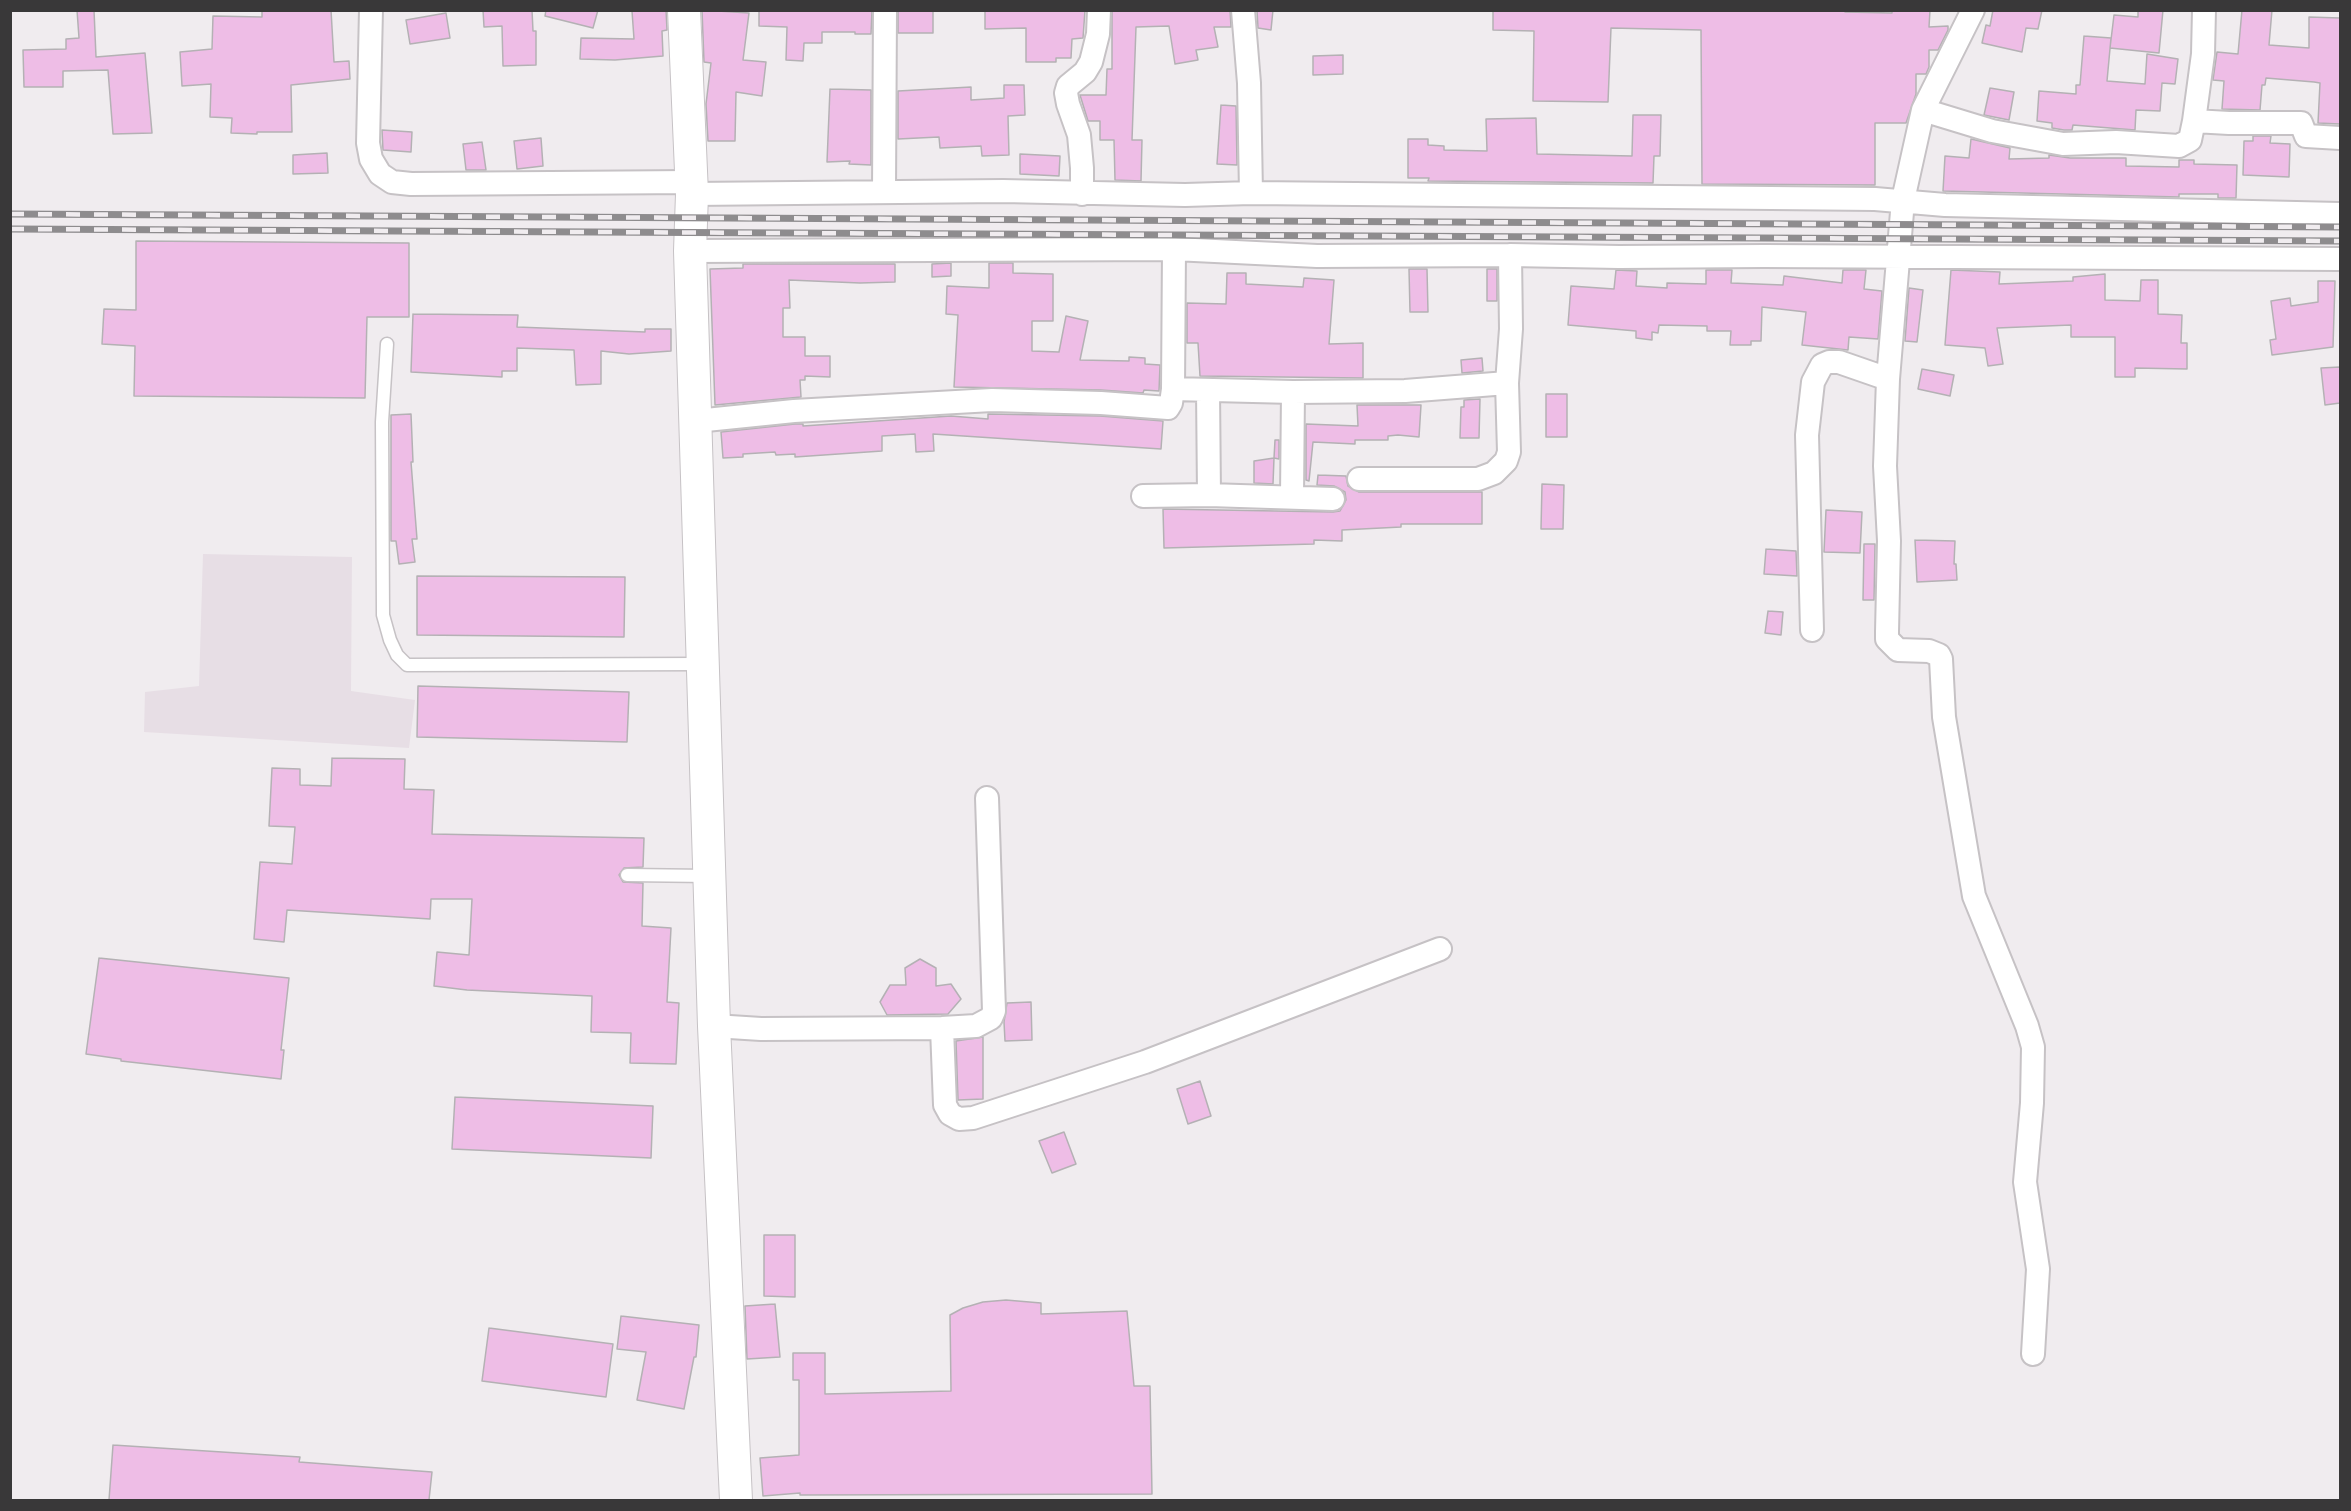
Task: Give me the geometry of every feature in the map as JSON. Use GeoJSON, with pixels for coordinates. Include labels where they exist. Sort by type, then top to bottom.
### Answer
{"type":"FeatureCollection","features":[{"type":"Feature","properties":{"kind":"main road"},"geometry":{"type":"LineString","coordinates":[[684,10],[714,1026],[736,1500]]}},
{"type":"Feature","properties":{"kind":"street"},"geometry":{"type":"LineString","coordinates":[[371,10],[368,143],[371,159],[380,174],[392,182],[1082,194],[1251,193],[1903,200],[1945,205],[2340,214]]}},
{"type":"Feature","properties":{"kind":"street"},"geometry":{"type":"LineString","coordinates":[[884,191],[885,10]]}},
{"type":"Feature","properties":{"kind":"street"},"geometry":{"type":"LineString","coordinates":[[1082,194],[1079,135],[1066,93],[1068,86],[1085,72],[1091,62],[1098,34],[1099,10]]}},
{"type":"Feature","properties":{"kind":"street"},"geometry":{"type":"LineString","coordinates":[[1243,10],[1249,83],[1251,193]]}},
{"type":"Feature","properties":{"kind":"street"},"geometry":{"type":"LineString","coordinates":[[1973,10],[1923,110],[1903,200],[1900,258],[1888,380],[1884,466],[1889,540],[1887,639],[1898,650],[1929,651],[1939,655],[1941,659],[1944,717],[1974,896],[2027,1026],[2033,1047],[2032,1103],[2025,1182],[2038,1269],[2033,1354]]}},
{"type":"Feature","properties":{"kind":"street"},"geometry":{"type":"LineString","coordinates":[[1923,110],[1992,130],[2063,144],[2116,142],[2179,146],[2190,140],[2194,121],[2203,54],[2204,10]]}},
{"type":"Feature","properties":{"kind":"street"},"geometry":{"type":"LineString","coordinates":[[2194,121],[2301,123],[2306,136],[2340,138]]}},
{"type":"Feature","properties":{"kind":"street"},"geometry":{"type":"LineString","coordinates":[[690,250],[1174,249],[1317,256],[2340,259]]}},
{"type":"Feature","properties":{"kind":"street"},"geometry":{"type":"LineString","coordinates":[[696,421],[794,411],[992,400],[1101,403],[1165,409],[1170,406],[1173,389],[1174,249]]}},
{"type":"Feature","properties":{"kind":"street"},"geometry":{"type":"LineString","coordinates":[[1359,479],[1478,479],[1494,473],[1506,461],[1509,452],[1507,383],[1510,255]]}},
{"type":"Feature","properties":{"kind":"street"},"geometry":{"type":"LineString","coordinates":[[1812,630],[1807,435],[1813,382],[1822,365],[1829,362],[1839,362],[1888,380]]}},
{"type":"Feature","properties":{"kind":"street"},"geometry":{"type":"LineString","coordinates":[[1173,389],[1405,392],[1507,383]]}},
{"type":"Feature","properties":{"kind":"street"},"geometry":{"type":"LineString","coordinates":[[1208,390],[1209,495]]}},
{"type":"Feature","properties":{"kind":"street"},"geometry":{"type":"LineString","coordinates":[[1292,496],[1293,392]]}},
{"type":"Feature","properties":{"kind":"street"},"geometry":{"type":"LineString","coordinates":[[1143,496],[1292,496],[1333,499]]}},
{"type":"Feature","properties":{"kind":"street"},"geometry":{"type":"LineString","coordinates":[[714,1026],[761,1029],[942,1028],[976,1026],[991,1018],[994,1011],[987,798]]}},
{"type":"Feature","properties":{"kind":"street"},"geometry":{"type":"LineString","coordinates":[[942,1028],[945,1105],[950,1114],[959,1119],[973,1118],[1145,1062],[1440,949]]}},
{"type":"Feature","properties":{"kind":"lane"},"geometry":{"type":"LineString","coordinates":[[387,344],[382,423],[383,615],[397,655],[407,664],[416,665],[703,664]]}},
{"type":"Feature","properties":{"kind":"lane"},"geometry":{"type":"LineString","coordinates":[[627,875],[710,876]]}},
{"type":"Feature","properties":{"kind":"shaded area"},"geometry":{"type":"Polygon","coordinates":[[[203,554],[352,557],[351,691],[415,700],[409,748],[144,732],[145,692],[199,686],[203,554]]]}},
{"type":"Feature","properties":{"kind":"building"},"geometry":{"type":"Polygon","coordinates":[[[77,10],[94,10],[96,57],[145,53],[152,133],[113,134],[108,70],[63,71],[63,87],[24,87],[23,50],[66,49],[66,39],[79,38],[77,10]]]}},
{"type":"Feature","properties":{"kind":"building"},"geometry":{"type":"Polygon","coordinates":[[[262,10],[331,10],[334,62],[349,61],[350,79],[291,85],[292,132],[231,133],[232,118],[210,117],[211,84],[182,86],[180,52],[212,49],[213,16],[262,17],[262,10]]]}},
{"type":"Feature","properties":{"kind":"building"},"geometry":{"type":"Polygon","coordinates":[[[483,10],[532,10],[533,31],[536,31],[536,65],[503,66],[502,26],[484,27],[483,10]]]}},
{"type":"Feature","properties":{"kind":"building"},"geometry":{"type":"Polygon","coordinates":[[[546,10],[598,10],[593,28],[545,16],[546,10]]]}},
{"type":"Feature","properties":{"kind":"building"},"geometry":{"type":"Polygon","coordinates":[[[666,10],[667,30],[662,31],[663,56],[615,60],[580,59],[581,38],[634,39],[632,11],[666,10]]]}},
{"type":"Feature","properties":{"kind":"building"},"geometry":{"type":"Polygon","coordinates":[[[702,10],[749,13],[743,60],[766,62],[762,96],[736,92],[735,141],[708,141],[706,104],[711,63],[704,62],[702,10]]]}},
{"type":"Feature","properties":{"kind":"building"},"geometry":{"type":"Polygon","coordinates":[[[759,10],[872,10],[871,34],[822,32],[822,43],[804,43],[803,61],[786,60],[787,27],[759,26],[759,10]]]}},
{"type":"Feature","properties":{"kind":"building"},"geometry":{"type":"Polygon","coordinates":[[[898,10],[933,10],[933,33],[898,33],[898,10]]]}},
{"type":"Feature","properties":{"kind":"building"},"geometry":{"type":"Polygon","coordinates":[[[985,10],[1085,10],[1083,38],[1072,39],[1071,58],[1056,58],[1056,62],[1026,62],[1026,28],[985,29],[985,10]]]}},
{"type":"Feature","properties":{"kind":"building"},"geometry":{"type":"Polygon","coordinates":[[[1112,10],[1230,10],[1231,27],[1214,27],[1218,47],[1196,50],[1198,60],[1175,64],[1169,26],[1136,27],[1132,140],[1142,140],[1141,181],[1115,180],[1114,140],[1100,140],[1100,121],[1088,121],[1080,95],[1106,95],[1107,69],[1112,69],[1112,10]]]}},
{"type":"Feature","properties":{"kind":"building"},"geometry":{"type":"Polygon","coordinates":[[[1257,10],[1273,10],[1271,30],[1258,28],[1257,10]]]}},
{"type":"Feature","properties":{"kind":"building"},"geometry":{"type":"Polygon","coordinates":[[[1493,10],[1845,10],[1845,12],[1892,13],[1892,10],[1930,10],[1929,27],[1948,26],[1948,30],[1938,50],[1929,50],[1929,67],[1926,74],[1916,74],[1916,94],[1906,123],[1875,123],[1875,185],[1702,184],[1701,30],[1611,28],[1608,102],[1533,101],[1534,31],[1493,30],[1493,10]]]}},
{"type":"Feature","properties":{"kind":"building"},"geometry":{"type":"Polygon","coordinates":[[[1993,10],[2042,10],[2038,29],[2026,28],[2022,52],[1982,43],[1986,25],[1990,26],[1993,10]]]}},
{"type":"Feature","properties":{"kind":"building"},"geometry":{"type":"Polygon","coordinates":[[[2138,10],[2163,10],[2159,53],[2110,48],[2114,15],[2138,17],[2138,10]]]}},
{"type":"Feature","properties":{"kind":"building"},"geometry":{"type":"Polygon","coordinates":[[[2242,10],[2272,10],[2269,45],[2309,48],[2309,17],[2340,18],[2340,124],[2318,123],[2320,83],[2314,82],[2266,78],[2265,85],[2262,85],[2260,110],[2222,109],[2224,81],[2213,80],[2217,52],[2238,54],[2242,10]]]}},
{"type":"Feature","properties":{"kind":"building"},"geometry":{"type":"Polygon","coordinates":[[[446,13],[450,38],[410,44],[406,20],[446,13]]]}},
{"type":"Feature","properties":{"kind":"building"},"geometry":{"type":"Polygon","coordinates":[[[2084,36],[2111,38],[2107,81],[2145,84],[2147,54],[2178,59],[2175,84],[2162,83],[2160,111],[2136,110],[2135,130],[2073,125],[2072,130],[2064,130],[2052,128],[2052,123],[2037,121],[2039,91],[2076,94],[2076,85],[2080,85],[2084,36]]]}},
{"type":"Feature","properties":{"kind":"building"},"geometry":{"type":"Polygon","coordinates":[[[1343,55],[1343,74],[1313,75],[1313,56],[1343,55]]]}},
{"type":"Feature","properties":{"kind":"building"},"geometry":{"type":"Polygon","coordinates":[[[1004,85],[1024,85],[1025,115],[1008,116],[1009,155],[982,156],[981,146],[940,148],[939,137],[898,139],[898,91],[971,87],[971,100],[1004,98],[1004,85]]]}},
{"type":"Feature","properties":{"kind":"building"},"geometry":{"type":"Polygon","coordinates":[[[1990,88],[2014,92],[2009,120],[1984,115],[1990,88]]]}},
{"type":"Feature","properties":{"kind":"building"},"geometry":{"type":"Polygon","coordinates":[[[830,89],[871,90],[871,165],[849,164],[850,161],[827,162],[830,89]]]}},
{"type":"Feature","properties":{"kind":"building"},"geometry":{"type":"Polygon","coordinates":[[[1221,105],[1236,106],[1237,165],[1217,164],[1221,105]]]}},
{"type":"Feature","properties":{"kind":"building"},"geometry":{"type":"Polygon","coordinates":[[[1633,115],[1661,115],[1660,156],[1654,156],[1653,183],[1428,181],[1429,178],[1408,178],[1408,139],[1428,139],[1428,145],[1444,146],[1444,150],[1487,151],[1486,119],[1536,118],[1537,154],[1632,156],[1633,115]]]}},
{"type":"Feature","properties":{"kind":"building"},"geometry":{"type":"Polygon","coordinates":[[[382,130],[412,132],[411,152],[383,150],[382,130]]]}},
{"type":"Feature","properties":{"kind":"building"},"geometry":{"type":"Polygon","coordinates":[[[2253,136],[2271,136],[2270,143],[2290,144],[2289,177],[2243,175],[2244,141],[2253,141],[2253,136]]]}},
{"type":"Feature","properties":{"kind":"building"},"geometry":{"type":"Polygon","coordinates":[[[541,138],[543,166],[517,169],[514,141],[541,138]]]}},
{"type":"Feature","properties":{"kind":"building"},"geometry":{"type":"Polygon","coordinates":[[[1971,139],[2010,148],[2009,159],[2049,158],[2049,155],[2070,158],[2126,158],[2126,166],[2179,167],[2179,160],[2194,160],[2194,164],[2237,165],[2236,198],[2218,198],[2218,194],[2179,194],[2179,197],[1943,191],[1945,156],[1969,158],[1971,139]]]}},
{"type":"Feature","properties":{"kind":"building"},"geometry":{"type":"Polygon","coordinates":[[[482,142],[486,170],[466,170],[463,144],[482,142]]]}},
{"type":"Feature","properties":{"kind":"building"},"geometry":{"type":"Polygon","coordinates":[[[327,153],[328,173],[293,174],[293,155],[327,153]]]}},
{"type":"Feature","properties":{"kind":"building"},"geometry":{"type":"Polygon","coordinates":[[[1020,154],[1060,156],[1059,176],[1020,174],[1020,154]]]}},
{"type":"Feature","properties":{"kind":"building"},"geometry":{"type":"Polygon","coordinates":[[[136,241],[409,243],[409,317],[367,317],[365,398],[134,396],[135,346],[102,344],[104,309],[136,310],[136,241]]]}},
{"type":"Feature","properties":{"kind":"building"},"geometry":{"type":"Polygon","coordinates":[[[951,263],[951,276],[932,277],[932,264],[951,263]]]}},
{"type":"Feature","properties":{"kind":"building"},"geometry":{"type":"Polygon","coordinates":[[[989,263],[1013,263],[1013,273],[1053,274],[1053,321],[1032,321],[1032,351],[1059,352],[1066,316],[1088,321],[1080,360],[1129,361],[1129,357],[1145,358],[1145,364],[1160,365],[1159,391],[1144,390],[1143,393],[954,387],[958,315],[946,314],[947,286],[989,288],[989,263]]]}},
{"type":"Feature","properties":{"kind":"building"},"geometry":{"type":"Polygon","coordinates":[[[743,264],[895,264],[895,282],[789,280],[790,308],[783,308],[783,337],[805,337],[805,356],[830,356],[830,377],[805,376],[805,380],[800,380],[801,397],[715,405],[710,269],[743,268],[743,264]]]}},
{"type":"Feature","properties":{"kind":"building"},"geometry":{"type":"Polygon","coordinates":[[[1409,269],[1427,269],[1428,312],[1410,312],[1409,269]]]}},
{"type":"Feature","properties":{"kind":"building"},"geometry":{"type":"Polygon","coordinates":[[[1487,269],[1497,269],[1497,301],[1487,301],[1487,269]]]}},
{"type":"Feature","properties":{"kind":"building"},"geometry":{"type":"Polygon","coordinates":[[[1616,270],[1637,271],[1636,286],[1667,288],[1667,283],[1706,284],[1706,270],[1732,270],[1731,283],[1783,285],[1784,276],[1842,283],[1843,270],[1866,270],[1864,289],[1882,291],[1878,339],[1849,337],[1848,350],[1802,345],[1806,312],[1762,307],[1761,341],[1751,341],[1751,345],[1730,345],[1731,331],[1707,331],[1707,326],[1659,325],[1658,333],[1652,332],[1652,340],[1636,338],[1636,331],[1568,325],[1571,286],[1614,289],[1616,270]]]}},
{"type":"Feature","properties":{"kind":"building"},"geometry":{"type":"Polygon","coordinates":[[[1951,270],[2000,272],[1999,284],[2073,281],[2073,277],[2105,274],[2105,300],[2140,301],[2141,280],[2158,280],[2158,314],[2182,315],[2181,343],[2187,343],[2187,369],[2135,368],[2135,377],[2115,377],[2115,337],[2071,337],[2071,325],[1997,328],[2003,364],[1988,366],[1985,348],[1945,345],[1951,270]]]}},
{"type":"Feature","properties":{"kind":"building"},"geometry":{"type":"Polygon","coordinates":[[[1227,273],[1246,273],[1246,284],[1303,287],[1304,278],[1334,280],[1329,344],[1363,343],[1363,378],[1200,376],[1198,343],[1187,343],[1187,303],[1226,304],[1227,273]]]}},
{"type":"Feature","properties":{"kind":"building"},"geometry":{"type":"Polygon","coordinates":[[[2318,281],[2335,281],[2333,347],[2272,355],[2270,340],[2276,339],[2271,301],[2290,298],[2291,306],[2318,302],[2318,281]]]}},
{"type":"Feature","properties":{"kind":"building"},"geometry":{"type":"Polygon","coordinates":[[[1909,288],[1923,290],[1917,342],[1905,341],[1909,288]]]}},
{"type":"Feature","properties":{"kind":"building"},"geometry":{"type":"Polygon","coordinates":[[[413,314],[518,315],[517,327],[645,332],[645,329],[671,329],[671,351],[629,354],[601,351],[601,384],[576,385],[574,350],[517,348],[517,371],[502,371],[502,377],[411,372],[413,314]]]}},
{"type":"Feature","properties":{"kind":"building"},"geometry":{"type":"Polygon","coordinates":[[[1482,358],[1483,371],[1462,373],[1461,360],[1482,358]]]}},
{"type":"Feature","properties":{"kind":"building"},"geometry":{"type":"Polygon","coordinates":[[[2340,367],[2340,403],[2325,405],[2321,368],[2340,367]]]}},
{"type":"Feature","properties":{"kind":"building"},"geometry":{"type":"Polygon","coordinates":[[[1922,369],[1954,375],[1950,396],[1918,389],[1922,369]]]}},
{"type":"Feature","properties":{"kind":"building"},"geometry":{"type":"Polygon","coordinates":[[[1546,394],[1567,394],[1567,437],[1546,437],[1546,394]]]}},
{"type":"Feature","properties":{"kind":"building"},"geometry":{"type":"Polygon","coordinates":[[[1480,399],[1479,438],[1460,438],[1461,407],[1464,407],[1464,400],[1480,399]]]}},
{"type":"Feature","properties":{"kind":"building"},"geometry":{"type":"Polygon","coordinates":[[[1357,405],[1421,405],[1419,437],[1388,436],[1388,440],[1355,440],[1355,444],[1313,442],[1309,481],[1306,480],[1306,424],[1358,426],[1357,405]]]}},
{"type":"Feature","properties":{"kind":"building"},"geometry":{"type":"Polygon","coordinates":[[[411,414],[413,462],[411,462],[417,539],[412,539],[415,562],[399,564],[396,541],[391,541],[391,415],[411,414]]]}},
{"type":"Feature","properties":{"kind":"building"},"geometry":{"type":"Polygon","coordinates":[[[988,414],[1100,416],[1163,421],[1161,449],[933,434],[934,451],[916,452],[915,434],[882,436],[882,451],[795,457],[795,454],[776,455],[775,452],[723,458],[721,432],[795,424],[803,424],[803,426],[951,416],[988,419],[988,414]]]}},
{"type":"Feature","properties":{"kind":"building"},"geometry":{"type":"Polygon","coordinates":[[[1275,440],[1279,440],[1279,459],[1274,458],[1275,440]]]}},
{"type":"Feature","properties":{"kind":"building"},"geometry":{"type":"Polygon","coordinates":[[[1274,458],[1273,484],[1254,483],[1254,461],[1274,458]]]}},
{"type":"Feature","properties":{"kind":"building"},"geometry":{"type":"Polygon","coordinates":[[[1318,475],[1346,476],[1348,486],[1359,492],[1482,492],[1482,524],[1401,524],[1401,527],[1342,530],[1342,541],[1314,540],[1314,544],[1164,548],[1163,509],[1340,511],[1346,500],[1345,492],[1334,486],[1317,485],[1318,475]]]}},
{"type":"Feature","properties":{"kind":"building"},"geometry":{"type":"Polygon","coordinates":[[[1542,484],[1564,485],[1563,529],[1541,529],[1542,484]]]}},
{"type":"Feature","properties":{"kind":"building"},"geometry":{"type":"Polygon","coordinates":[[[1826,510],[1862,512],[1860,553],[1824,552],[1826,510]]]}},
{"type":"Feature","properties":{"kind":"building"},"geometry":{"type":"Polygon","coordinates":[[[1915,540],[1955,541],[1954,564],[1956,564],[1957,580],[1917,582],[1915,540]]]}},
{"type":"Feature","properties":{"kind":"building"},"geometry":{"type":"Polygon","coordinates":[[[1864,544],[1875,544],[1874,600],[1863,600],[1864,544]]]}},
{"type":"Feature","properties":{"kind":"building"},"geometry":{"type":"Polygon","coordinates":[[[1766,549],[1796,551],[1797,576],[1764,574],[1766,549]]]}},
{"type":"Feature","properties":{"kind":"building"},"geometry":{"type":"Polygon","coordinates":[[[417,576],[625,577],[624,637],[417,635],[417,576]]]}},
{"type":"Feature","properties":{"kind":"building"},"geometry":{"type":"Polygon","coordinates":[[[1768,611],[1783,612],[1781,635],[1765,633],[1768,611]]]}},
{"type":"Feature","properties":{"kind":"building"},"geometry":{"type":"Polygon","coordinates":[[[418,686],[629,692],[627,742],[417,737],[418,686]]]}},
{"type":"Feature","properties":{"kind":"building"},"geometry":{"type":"Polygon","coordinates":[[[332,758],[405,759],[404,789],[434,790],[432,834],[644,838],[643,867],[624,868],[619,875],[623,882],[643,883],[642,926],[671,928],[667,1002],[679,1003],[676,1064],[630,1063],[631,1033],[591,1032],[592,996],[467,990],[434,986],[437,952],[469,955],[472,899],[431,899],[430,919],[287,910],[284,942],[254,939],[260,862],[292,864],[295,827],[269,826],[272,768],[300,769],[300,785],[331,786],[332,758]]]}},
{"type":"Feature","properties":{"kind":"building"},"geometry":{"type":"Polygon","coordinates":[[[99,958],[289,978],[281,1050],[284,1050],[281,1079],[121,1061],[121,1059],[86,1054],[99,958]]]}},
{"type":"Feature","properties":{"kind":"building"},"geometry":{"type":"Polygon","coordinates":[[[920,959],[936,968],[936,986],[951,984],[961,999],[948,1014],[887,1015],[880,1002],[890,985],[906,985],[905,968],[920,959]]]}},
{"type":"Feature","properties":{"kind":"building"},"geometry":{"type":"Polygon","coordinates":[[[1031,1002],[1032,1040],[1005,1041],[1004,1022],[1007,1003],[1031,1002]]]}},
{"type":"Feature","properties":{"kind":"building"},"geometry":{"type":"Polygon","coordinates":[[[983,1037],[983,1099],[958,1100],[956,1041],[983,1037]]]}},
{"type":"Feature","properties":{"kind":"building"},"geometry":{"type":"Polygon","coordinates":[[[1200,1081],[1211,1116],[1188,1124],[1177,1089],[1200,1081]]]}},
{"type":"Feature","properties":{"kind":"building"},"geometry":{"type":"Polygon","coordinates":[[[455,1097],[653,1106],[651,1158],[452,1149],[455,1097]]]}},
{"type":"Feature","properties":{"kind":"building"},"geometry":{"type":"Polygon","coordinates":[[[1064,1132],[1076,1164],[1052,1173],[1039,1141],[1064,1132]]]}},
{"type":"Feature","properties":{"kind":"building"},"geometry":{"type":"Polygon","coordinates":[[[764,1235],[795,1235],[795,1297],[764,1296],[764,1235]]]}},
{"type":"Feature","properties":{"kind":"building"},"geometry":{"type":"Polygon","coordinates":[[[1006,1300],[1041,1303],[1041,1314],[1127,1311],[1134,1386],[1150,1386],[1152,1494],[800,1495],[800,1493],[763,1496],[760,1458],[799,1455],[799,1380],[793,1380],[793,1353],[825,1353],[825,1394],[951,1391],[950,1315],[983,1302],[1006,1300]]]}},
{"type":"Feature","properties":{"kind":"building"},"geometry":{"type":"Polygon","coordinates":[[[775,1304],[780,1357],[747,1359],[745,1306],[775,1304]]]}},
{"type":"Feature","properties":{"kind":"building"},"geometry":{"type":"Polygon","coordinates":[[[621,1316],[699,1325],[696,1357],[694,1357],[684,1409],[637,1400],[646,1352],[617,1349],[621,1316]]]}},
{"type":"Feature","properties":{"kind":"building"},"geometry":{"type":"Polygon","coordinates":[[[489,1328],[613,1344],[606,1397],[482,1381],[489,1328]]]}},
{"type":"Feature","properties":{"kind":"building"},"geometry":{"type":"Polygon","coordinates":[[[113,1445],[300,1457],[299,1462],[432,1472],[429,1500],[109,1500],[113,1445]]]}},
{"type":"Feature","properties":{"kind":"railway"},"geometry":{"type":"LineString","coordinates":[[10,214],[2340,227]]}},
{"type":"Feature","properties":{"kind":"railway"},"geometry":{"type":"LineString","coordinates":[[10,229],[2340,241]]}}]}
